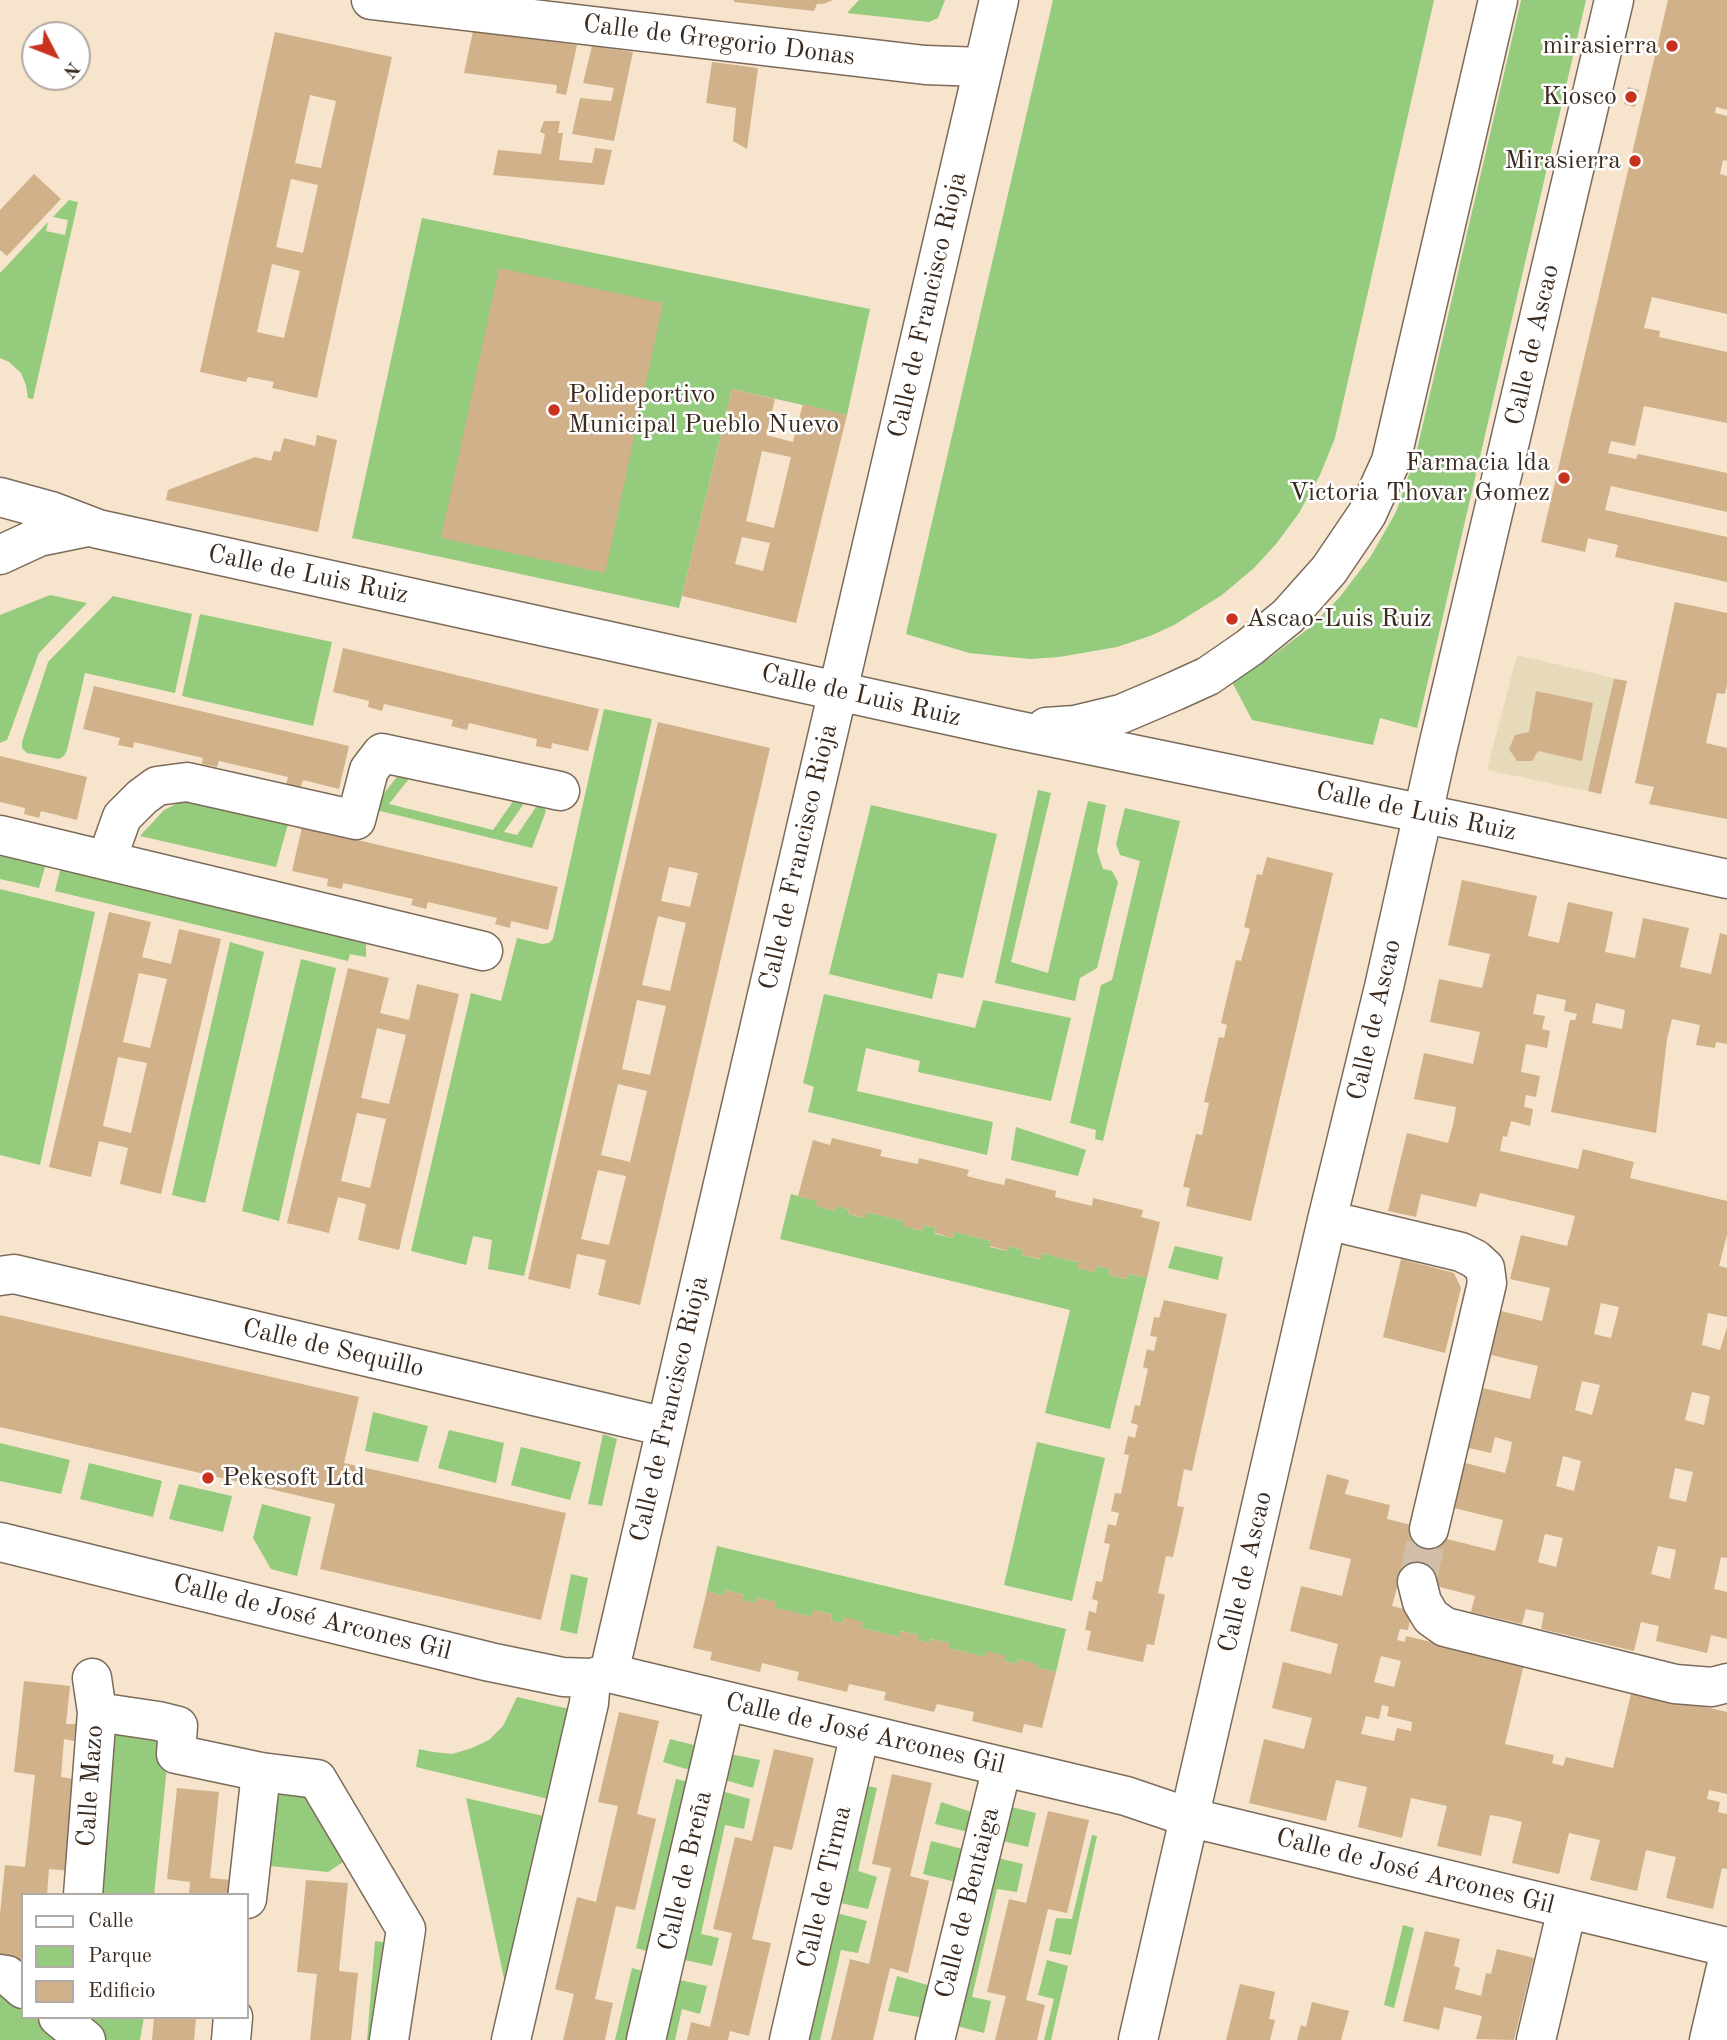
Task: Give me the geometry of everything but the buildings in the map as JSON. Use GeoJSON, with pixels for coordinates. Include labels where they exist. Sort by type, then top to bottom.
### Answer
{"type":"FeatureCollection","features":[{"type":"Feature","properties":{"kind":"street","name":"Calle de Gregorio Donas"},"geometry":{"type":"LineString","coordinates":[[372,0],[414,2],[925,65],[983,67]]}},
{"type":"Feature","properties":{"kind":"street","name":"Calle de Francisco Rioja"},"geometry":{"type":"LineString","coordinates":[[511,2040],[589,1703],[600,1676],[666,1427],[999,0]]}},
{"type":"Feature","properties":{"kind":"street"},"geometry":{"type":"LineString","coordinates":[[1011,729],[1075,725],[1121,714],[1208,676],[1288,616],[1329,570],[1367,514],[1391,461],[1498,0]]}},
{"type":"Feature","properties":{"kind":"street","name":"Calle de Ascao"},"geometry":{"type":"LineString","coordinates":[[1138,2040],[1327,1220],[1384,987],[1422,814],[1614,0]]}},
{"type":"Feature","properties":{"kind":"street","name":"Calle de Luis Ruiz"},"geometry":{"type":"LineString","coordinates":[[0,497],[51,511],[88,527],[1011,729],[1727,879]]}},
{"type":"Feature","properties":{"kind":"street"},"geometry":{"type":"LineString","coordinates":[[0,555],[39,537],[88,527]]}},
{"type":"Feature","properties":{"kind":"street"},"geometry":{"type":"LineString","coordinates":[[110,861],[112,845],[122,817],[157,786],[187,782],[356,820],[369,770],[382,753],[560,790]]}},
{"type":"Feature","properties":{"kind":"street"},"geometry":{"type":"LineString","coordinates":[[0,835],[483,951]]}},
{"type":"Feature","properties":{"kind":"street"},"geometry":{"type":"LineString","coordinates":[[1327,1220],[1461,1252],[1485,1268],[1487,1283],[1429,1529]]}},
{"type":"Feature","properties":{"kind":"street","name":"Calle de Sequillo"},"geometry":{"type":"LineString","coordinates":[[0,1276],[14,1274],[666,1427]]}},
{"type":"Feature","properties":{"kind":"street","name":"Calle de José Arcones Gil"},"geometry":{"type":"LineString","coordinates":[[0,1542],[490,1662],[563,1676],[600,1676],[725,1701],[1126,1796],[1188,1817],[1727,1947]]}},
{"type":"Feature","properties":{"kind":"street"},"geometry":{"type":"LineString","coordinates":[[1417,1582],[1422,1602],[1431,1617],[1445,1627],[1675,1684],[1712,1687],[1727,1683]]}},
{"type":"Feature","properties":{"kind":"street","name":"Calle Mazo"},"geometry":{"type":"LineString","coordinates":[[83,1893],[95,1695],[178,1726],[176,1754],[261,1772]]}},
{"type":"Feature","properties":{"kind":"street","name":"Calle de Breña"},"geometry":{"type":"LineString","coordinates":[[646,2040],[725,1701]]}},
{"type":"Feature","properties":{"kind":"street","name":"Calle de Tirma"},"geometry":{"type":"LineString","coordinates":[[789,2040],[860,1733]]}},
{"type":"Feature","properties":{"kind":"street","name":"Calle de Bentaiga"},"geometry":{"type":"LineString","coordinates":[[935,2040],[1002,1767]]}},
{"type":"Feature","properties":{"kind":"street"},"geometry":{"type":"LineString","coordinates":[[248,1893],[261,1772],[317,1779],[406,1929],[389,2040]]}},
{"type":"Feature","properties":{"kind":"street"},"geometry":{"type":"LineString","coordinates":[[1536,2040],[1567,1909]]}},
{"type":"Feature","properties":{"kind":"street"},"geometry":{"type":"LineString","coordinates":[[1709,2040],[1727,1963]]}},
{"type":"Feature","properties":{"kind":"street"},"geometry":{"type":"LineString","coordinates":[[60,2019],[86,2040]]}},
{"type":"Feature","properties":{"kind":"street"},"geometry":{"type":"LineString","coordinates":[[231,2040],[233,2019]]}},
{"type":"Feature","properties":{"kind":"shaded area"},"geometry":{"type":"Polygon","coordinates":[[[1517,655],[1627,681],[1601,794],[1487,770],[1517,655]]]}},
{"type":"Feature","properties":{"kind":"green space"},"geometry":{"type":"Polygon","coordinates":[[[859,0],[945,0],[938,18],[929,22],[847,13],[859,0]]]}},
{"type":"Feature","properties":{"kind":"green space"},"geometry":{"type":"Polygon","coordinates":[[[1053,0],[1434,0],[1335,438],[1320,475],[1299,513],[1254,568],[1222,595],[1174,625],[1117,647],[1030,659],[969,653],[906,634],[1053,0]]]}},
{"type":"Feature","properties":{"kind":"green space"},"geometry":{"type":"Polygon","coordinates":[[[1521,0],[1586,0],[1417,728],[1380,718],[1373,745],[1252,720],[1232,682],[1309,628],[1339,598],[1371,556],[1396,512],[1416,454],[1521,0]]]}},
{"type":"Feature","properties":{"kind":"green space"},"geometry":{"type":"Polygon","coordinates":[[[69,200],[78,202],[33,399],[28,398],[21,373],[0,358],[0,273],[48,222],[46,231],[65,235],[68,220],[53,217],[69,200]]]}},
{"type":"Feature","properties":{"kind":"green space","name":"Polideportivo Municipal Pueblo Nuevo"},"geometry":{"type":"Polygon","coordinates":[[[422,218],[870,309],[847,415],[732,389],[679,608],[352,538],[422,218]]]}},
{"type":"Feature","properties":{"kind":"green space"},"geometry":{"type":"Polygon","coordinates":[[[50,595],[87,603],[39,653],[7,740],[0,743],[0,615],[50,595]]]}},
{"type":"Feature","properties":{"kind":"green space"},"geometry":{"type":"Polygon","coordinates":[[[113,596],[192,614],[175,693],[85,673],[64,756],[59,759],[27,753],[22,748],[22,742],[48,662],[113,596]]]}},
{"type":"Feature","properties":{"kind":"green space"},"geometry":{"type":"Polygon","coordinates":[[[200,614],[332,642],[313,726],[182,696],[200,614]]]}},
{"type":"Feature","properties":{"kind":"green space"},"geometry":{"type":"Polygon","coordinates":[[[604,709],[652,719],[524,1276],[488,1269],[492,1240],[473,1236],[466,1265],[411,1251],[471,993],[501,1001],[517,938],[542,944],[553,939],[604,709]]]}},
{"type":"Feature","properties":{"kind":"green space"},"geometry":{"type":"Polygon","coordinates":[[[406,773],[408,780],[389,804],[493,830],[514,800],[520,799],[523,805],[504,832],[517,835],[536,807],[542,804],[546,811],[532,848],[372,809],[399,774],[406,773]]]}},
{"type":"Feature","properties":{"kind":"green space"},"geometry":{"type":"Polygon","coordinates":[[[1038,790],[1051,793],[1011,962],[1048,973],[1088,801],[1106,805],[1097,851],[1103,869],[1112,871],[1118,882],[1097,968],[1080,978],[1075,1001],[995,983],[1038,790]]]}},
{"type":"Feature","properties":{"kind":"green space"},"geometry":{"type":"Polygon","coordinates":[[[194,802],[288,824],[276,867],[140,836],[164,810],[178,803],[194,802]]]}},
{"type":"Feature","properties":{"kind":"green space"},"geometry":{"type":"Polygon","coordinates":[[[871,805],[997,834],[963,978],[938,973],[932,999],[829,974],[871,805]]]}},
{"type":"Feature","properties":{"kind":"green space"},"geometry":{"type":"Polygon","coordinates":[[[1125,808],[1180,821],[1103,1141],[1095,1139],[1096,1130],[1070,1123],[1101,985],[1112,980],[1140,861],[1120,855],[1116,844],[1125,808]]]}},
{"type":"Feature","properties":{"kind":"green space"},"geometry":{"type":"Polygon","coordinates":[[[0,849],[47,860],[39,888],[0,879],[0,849]]]}},
{"type":"Feature","properties":{"kind":"green space"},"geometry":{"type":"Polygon","coordinates":[[[62,863],[360,936],[366,944],[366,957],[350,954],[348,961],[55,891],[62,863]]]}},
{"type":"Feature","properties":{"kind":"green space"},"geometry":{"type":"Polygon","coordinates":[[[0,889],[95,912],[40,1165],[0,1155],[0,889]]]}},
{"type":"Feature","properties":{"kind":"green space"},"geometry":{"type":"Polygon","coordinates":[[[230,942],[264,952],[205,1203],[172,1195],[230,942]]]}},
{"type":"Feature","properties":{"kind":"green space"},"geometry":{"type":"Polygon","coordinates":[[[301,959],[336,968],[279,1221],[242,1211],[301,959]]]}},
{"type":"Feature","properties":{"kind":"green space"},"geometry":{"type":"Polygon","coordinates":[[[824,994],[975,1028],[983,1000],[1071,1018],[1051,1101],[918,1072],[920,1061],[866,1048],[857,1091],[993,1122],[987,1155],[808,1112],[814,1087],[803,1083],[824,994]]]}},
{"type":"Feature","properties":{"kind":"green space"},"geometry":{"type":"Polygon","coordinates":[[[1016,1127],[1086,1150],[1078,1176],[1011,1160],[1016,1127]]]}},
{"type":"Feature","properties":{"kind":"green space"},"geometry":{"type":"Polygon","coordinates":[[[791,1194],[817,1201],[817,1206],[834,1211],[836,1206],[849,1209],[848,1214],[865,1218],[867,1212],[904,1221],[904,1226],[922,1231],[923,1225],[936,1228],[935,1234],[953,1238],[954,1232],[991,1241],[990,1247],[1007,1251],[1009,1246],[1023,1250],[1022,1255],[1040,1259],[1042,1253],[1079,1262],[1078,1268],[1095,1272],[1097,1266],[1110,1269],[1109,1275],[1127,1279],[1129,1274],[1147,1278],[1110,1429],[1045,1413],[1070,1310],[780,1239],[791,1194]]]}},
{"type":"Feature","properties":{"kind":"green space"},"geometry":{"type":"Polygon","coordinates":[[[1175,1246],[1223,1257],[1218,1280],[1168,1268],[1175,1246]]]}},
{"type":"Feature","properties":{"kind":"green space"},"geometry":{"type":"Polygon","coordinates":[[[373,1412],[428,1426],[418,1462],[365,1451],[373,1412]]]}},
{"type":"Feature","properties":{"kind":"green space"},"geometry":{"type":"Polygon","coordinates":[[[449,1430],[504,1443],[496,1483],[438,1468],[449,1430]]]}},
{"type":"Feature","properties":{"kind":"green space"},"geometry":{"type":"Polygon","coordinates":[[[603,1434],[617,1439],[602,1506],[588,1504],[603,1434]]]}},
{"type":"Feature","properties":{"kind":"green space"},"geometry":{"type":"Polygon","coordinates":[[[1037,1442],[1105,1458],[1072,1601],[1004,1585],[1037,1442]]]}},
{"type":"Feature","properties":{"kind":"green space"},"geometry":{"type":"Polygon","coordinates":[[[0,1443],[70,1460],[61,1494],[0,1481],[0,1443]]]}},
{"type":"Feature","properties":{"kind":"green space"},"geometry":{"type":"Polygon","coordinates":[[[521,1447],[581,1462],[570,1500],[511,1485],[521,1447]]]}},
{"type":"Feature","properties":{"kind":"green space"},"geometry":{"type":"Polygon","coordinates":[[[89,1463],[162,1481],[153,1517],[80,1499],[89,1463]]]}},
{"type":"Feature","properties":{"kind":"green space"},"geometry":{"type":"Polygon","coordinates":[[[179,1484],[232,1496],[223,1532],[169,1519],[179,1484]]]}},
{"type":"Feature","properties":{"kind":"green space"},"geometry":{"type":"Polygon","coordinates":[[[262,1504],[311,1517],[297,1576],[271,1569],[253,1538],[262,1504]]]}},
{"type":"Feature","properties":{"kind":"green space"},"geometry":{"type":"Polygon","coordinates":[[[717,1546],[1066,1629],[1056,1672],[1018,1659],[1016,1664],[1004,1661],[1005,1656],[987,1652],[985,1657],[949,1648],[949,1643],[931,1639],[929,1643],[918,1640],[918,1635],[901,1631],[899,1637],[862,1628],[845,1617],[843,1623],[831,1621],[832,1614],[813,1610],[812,1617],[775,1608],[775,1602],[757,1598],[755,1603],[742,1600],[744,1595],[726,1590],[724,1596],[707,1591],[717,1546]]]}},
{"type":"Feature","properties":{"kind":"green space"},"geometry":{"type":"Polygon","coordinates":[[[571,1574],[588,1578],[577,1634],[560,1630],[571,1574]]]}},
{"type":"Feature","properties":{"kind":"green space"},"geometry":{"type":"Polygon","coordinates":[[[517,1697],[578,1711],[557,1801],[416,1767],[419,1749],[452,1754],[489,1740],[503,1726],[517,1697]]]}},
{"type":"Feature","properties":{"kind":"green space"},"geometry":{"type":"Polygon","coordinates":[[[107,1719],[171,1727],[154,1893],[90,1893],[107,1719]]]}},
{"type":"Feature","properties":{"kind":"green space"},"geometry":{"type":"Polygon","coordinates":[[[670,1739],[710,1749],[703,1774],[663,1762],[670,1739]]]}},
{"type":"Feature","properties":{"kind":"green space"},"geometry":{"type":"Polygon","coordinates":[[[720,1752],[760,1760],[753,1788],[714,1777],[720,1752]]]}},
{"type":"Feature","properties":{"kind":"green space"},"geometry":{"type":"Polygon","coordinates":[[[676,1779],[701,1785],[660,1955],[636,1948],[676,1779]]]}},
{"type":"Feature","properties":{"kind":"green space"},"geometry":{"type":"Polygon","coordinates":[[[855,1783],[877,1788],[858,1871],[877,1877],[868,1909],[827,1900],[855,1783]]]}},
{"type":"Feature","properties":{"kind":"green space"},"geometry":{"type":"Polygon","coordinates":[[[279,1785],[313,1790],[354,1855],[328,1872],[270,1866],[279,1785]]]}},
{"type":"Feature","properties":{"kind":"green space"},"geometry":{"type":"Polygon","coordinates":[[[711,1788],[750,1799],[744,1829],[725,1825],[701,1934],[719,1938],[712,1966],[671,1957],[711,1788]]]}},
{"type":"Feature","properties":{"kind":"green space"},"geometry":{"type":"Polygon","coordinates":[[[466,1798],[552,1818],[509,2002],[466,1798]]]}},
{"type":"Feature","properties":{"kind":"green space"},"geometry":{"type":"Polygon","coordinates":[[[941,1802],[984,1816],[980,1835],[935,1824],[941,1802]]]}},
{"type":"Feature","properties":{"kind":"green space"},"geometry":{"type":"Polygon","coordinates":[[[999,1804],[1036,1813],[1028,1847],[990,1838],[999,1804]]]}},
{"type":"Feature","properties":{"kind":"green space"},"geometry":{"type":"Polygon","coordinates":[[[1092,1835],[1097,1836],[1071,1955],[1049,1951],[1056,1918],[1072,1919],[1092,1835]]]}},
{"type":"Feature","properties":{"kind":"green space"},"geometry":{"type":"Polygon","coordinates":[[[931,1841],[975,1852],[968,1885],[923,1874],[931,1841]]]}},
{"type":"Feature","properties":{"kind":"green space"},"geometry":{"type":"Polygon","coordinates":[[[986,1855],[1023,1864],[1017,1892],[997,1889],[972,1997],[991,2001],[984,2033],[945,2023],[986,1855]]]}},
{"type":"Feature","properties":{"kind":"green space"},"geometry":{"type":"Polygon","coordinates":[[[825,1910],[867,1921],[858,1953],[841,1950],[820,2040],[795,2040],[825,1910]]]}},
{"type":"Feature","properties":{"kind":"green space"},"geometry":{"type":"Polygon","coordinates":[[[1403,1925],[1414,1928],[1394,2008],[1384,2005],[1403,1925]]]}},
{"type":"Feature","properties":{"kind":"green space"},"geometry":{"type":"Polygon","coordinates":[[[375,1941],[397,1944],[382,2040],[367,2040],[375,1941]]]}},
{"type":"Feature","properties":{"kind":"green space"},"geometry":{"type":"Polygon","coordinates":[[[1047,1960],[1068,1966],[1051,2040],[1044,2040],[1054,1999],[1038,1995],[1047,1960]]]}},
{"type":"Feature","properties":{"kind":"green space"},"geometry":{"type":"Polygon","coordinates":[[[632,1968],[656,1975],[640,2040],[615,2040],[632,1968]]]}},
{"type":"Feature","properties":{"kind":"green space"},"geometry":{"type":"Polygon","coordinates":[[[897,1976],[941,1989],[933,2020],[888,2011],[897,1976]]]}},
{"type":"Feature","properties":{"kind":"green space"},"geometry":{"type":"Polygon","coordinates":[[[666,1977],[707,1986],[700,2014],[682,2009],[675,2040],[651,2040],[666,1977]]]}},
{"type":"Feature","properties":{"kind":"green space"},"geometry":{"type":"Polygon","coordinates":[[[0,1994],[21,2008],[21,2019],[37,2019],[65,2040],[0,2040],[0,1994]]]}},
{"type":"Feature","properties":{"kind":"green space"},"geometry":{"type":"Polygon","coordinates":[[[75,2019],[144,2019],[140,2040],[102,2040],[75,2019]]]}},
{"type":"Feature","properties":{"kind":"tunnel"},"geometry":{"type":"LineString","coordinates":[[1417,1582],[1429,1529]]}},
{"type":"Feature","properties":{"kind":"place","name":"mirasierra"},"geometry":{"type":"Point","coordinates":[1672,46]}},
{"type":"Feature","properties":{"kind":"place","name":"Kiosco"},"geometry":{"type":"Point","coordinates":[1631,97]}},
{"type":"Feature","properties":{"kind":"place","name":"Mirasierra"},"geometry":{"type":"Point","coordinates":[1635,161]}},
{"type":"Feature","properties":{"kind":"place","name":"Polideportivo Municipal Pueblo Nuevo"},"geometry":{"type":"Point","coordinates":[554,410]}},
{"type":"Feature","properties":{"kind":"place","name":"Farmacia lda Victoria Thovar Gomez"},"geometry":{"type":"Point","coordinates":[1564,478]}},
{"type":"Feature","properties":{"kind":"place","name":"Ascao-Luis Ruiz"},"geometry":{"type":"Point","coordinates":[1232,619]}},
{"type":"Feature","properties":{"kind":"place","name":"Pekesoft Ltd"},"geometry":{"type":"Point","coordinates":[208,1478]}}]}
